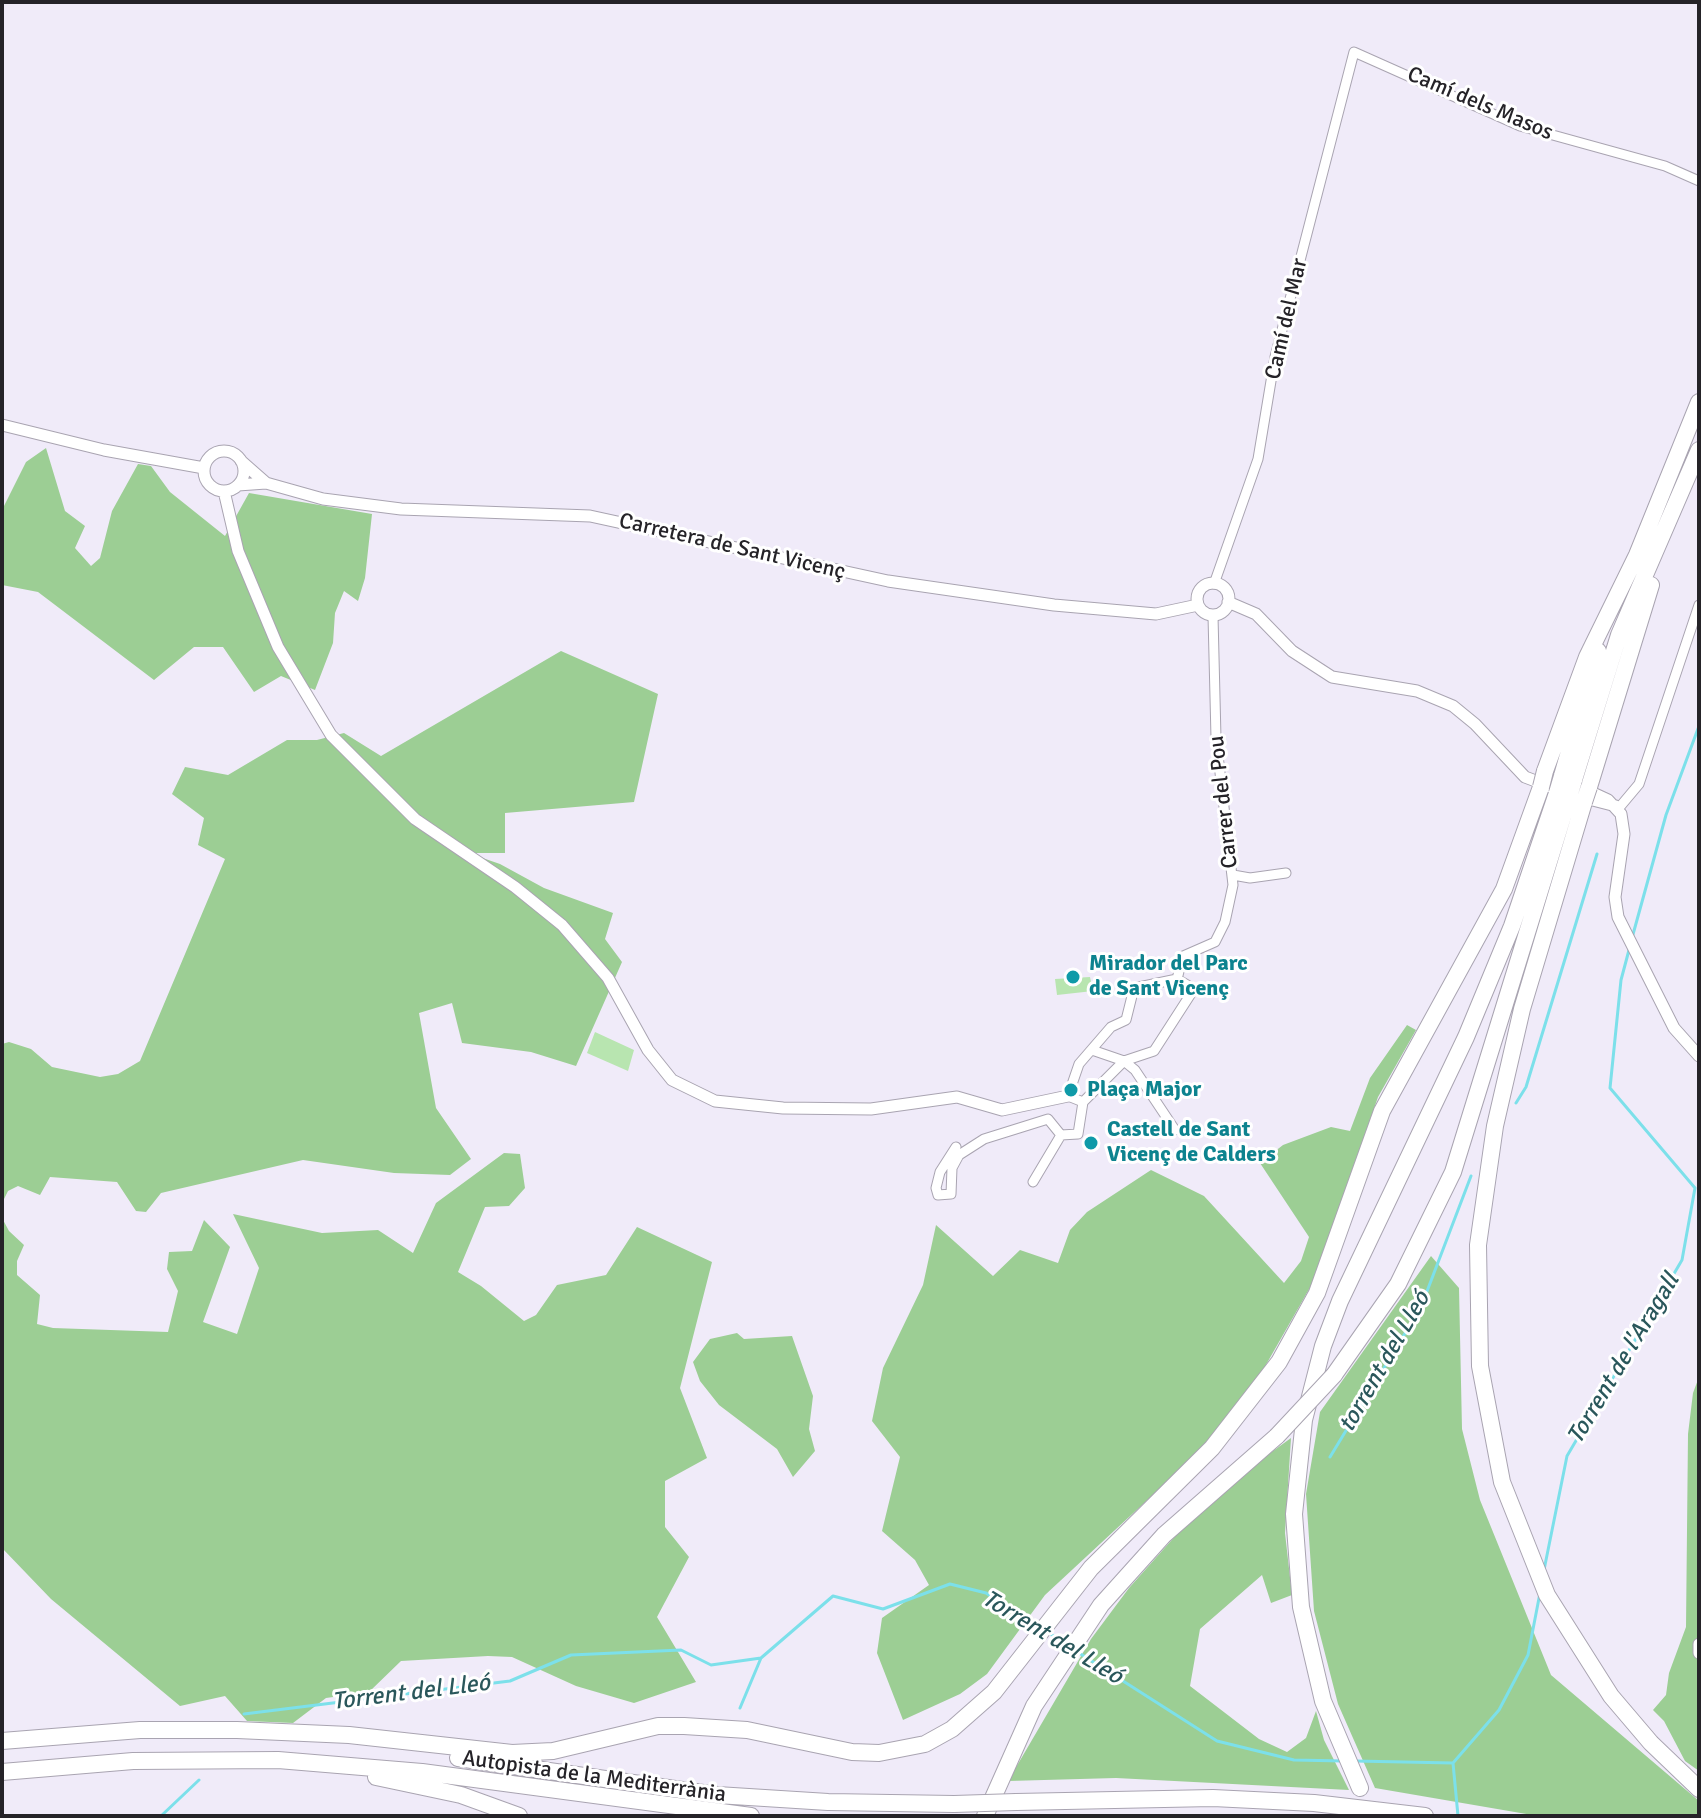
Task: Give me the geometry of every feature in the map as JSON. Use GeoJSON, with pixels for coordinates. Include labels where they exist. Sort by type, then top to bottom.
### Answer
{"type":"FeatureCollection","features":[{"type":"Feature","properties":{"kind":"highway"},"geometry":{"type":"LineString","coordinates":[[2,1741],[140,1730],[237,1730],[349,1735],[512,1753],[553,1751],[658,1726],[684,1726],[747,1730],[835,1749],[879,1753],[925,1744],[952,1729],[994,1692],[1091,1568],[1221,1438],[1279,1362],[1317,1293],[1382,1111],[1499,899],[1561,721],[1664,493],[1699,402]]}},
{"type":"Feature","properties":{"kind":"highway"},"geometry":{"type":"LineString","coordinates":[[985,1816],[1034,1706],[1087,1622],[1147,1552],[1277,1436],[1334,1375],[1398,1284],[1453,1172],[1619,635],[1699,450]]}},
{"type":"Feature","properties":{"kind":"highway"},"geometry":{"type":"LineString","coordinates":[[1598,637],[1597,660],[1572,789],[1492,1137],[1478,1245],[1480,1366],[1502,1482],[1547,1595],[1611,1696],[1651,1743],[1699,1789]]}},
{"type":"Feature","properties":{"kind":"highway"},"geometry":{"type":"LineString","coordinates":[[1360,1788],[1323,1701],[1301,1607],[1294,1514],[1304,1420],[1323,1346],[1340,1301],[1466,1037],[1572,789]]}},
{"type":"Feature","properties":{"kind":"highway","name":"Autopista de la Mediterrània"},"geometry":{"type":"LineString","coordinates":[[2,1751],[140,1740],[300,1742],[420,1753],[717,1795],[828,1802],[954,1804],[1213,1798],[1314,1803],[1425,1816]]}},
{"type":"Feature","properties":{"kind":"highway","name":"Autopista de la Mediterrània"},"geometry":{"type":"LineString","coordinates":[[2,1772],[133,1761],[231,1761],[374,1767],[751,1816]]}},
{"type":"Feature","properties":{"kind":"highway"},"geometry":{"type":"LineString","coordinates":[[231,1761],[409,1782],[461,1795],[519,1816]]}},
{"type":"Feature","properties":{"kind":"street","name":"Camí dels Masos"},"geometry":{"type":"LineString","coordinates":[[1354,52],[1520,126],[1665,166],[1699,181]]}},
{"type":"Feature","properties":{"kind":"street","name":"Camí del Mar"},"geometry":{"type":"LineString","coordinates":[[1214,584],[1258,459],[1275,357],[1354,52]]}},
{"type":"Feature","properties":{"kind":"street"},"geometry":{"type":"LineString","coordinates":[[2,425],[104,450],[204,468]]}},
{"type":"Feature","properties":{"kind":"street"},"geometry":{"type":"LineString","coordinates":[[220,452],[232,453],[241,461],[243,476],[238,485],[224,491],[209,484],[204,468],[210,457],[220,452]]}},
{"type":"Feature","properties":{"kind":"street","name":"Carretera de Sant Vicenç"},"geometry":{"type":"LineString","coordinates":[[241,461],[266,483]]}},
{"type":"Feature","properties":{"kind":"street","name":"Carretera de Sant Vicenç"},"geometry":{"type":"LineString","coordinates":[[238,485],[266,483],[359,505],[590,516],[888,581],[1054,605],[1156,614],[1198,605]]}},
{"type":"Feature","properties":{"kind":"street"},"geometry":{"type":"LineString","coordinates":[[224,491],[238,551],[278,647],[331,735],[415,819],[515,887],[562,925],[608,978],[648,1050],[672,1080],[715,1101],[871,1109],[957,1097],[1002,1110],[1068,1096],[1083,1102]]}},
{"type":"Feature","properties":{"kind":"street"},"geometry":{"type":"LineString","coordinates":[[1228,602],[1223,611],[1213,616],[1204,613],[1198,605],[1200,590],[1214,584],[1223,588],[1228,602],[1256,614],[1292,651],[1332,677],[1417,691],[1441,700],[1475,724],[1532,781],[1617,808]]}},
{"type":"Feature","properties":{"kind":"street"},"geometry":{"type":"LineString","coordinates":[[1617,808],[1639,784],[1699,605]]}},
{"type":"Feature","properties":{"kind":"street","name":"Carrer del Pou"},"geometry":{"type":"LineString","coordinates":[[1177,979],[1183,956],[1215,942],[1225,922],[1233,875],[1219,771],[1213,616]]}},
{"type":"Feature","properties":{"kind":"street"},"geometry":{"type":"LineString","coordinates":[[1617,808],[1624,834],[1615,897],[1618,917],[1674,1028],[1699,1056]]}},
{"type":"Feature","properties":{"kind":"street"},"geometry":{"type":"LineString","coordinates":[[1233,875],[1250,878],[1286,873]]}},
{"type":"Feature","properties":{"kind":"street"},"geometry":{"type":"LineString","coordinates":[[1061,1135],[1078,1134],[1083,1102],[1124,1061],[1154,1051],[1194,989],[1177,979],[1134,988],[1126,1020],[1111,1027],[1079,1064],[1068,1096]]}},
{"type":"Feature","properties":{"kind":"street"},"geometry":{"type":"LineString","coordinates":[[1092,1050],[1124,1061],[1135,1070],[1175,1130]]}},
{"type":"Feature","properties":{"kind":"street"},"geometry":{"type":"LineString","coordinates":[[956,1147],[940,1172],[936,1188],[938,1195],[951,1194],[952,1168],[959,1155],[984,1139],[1048,1119],[1061,1135]]}},
{"type":"Feature","properties":{"kind":"street"},"geometry":{"type":"LineString","coordinates":[[1033,1182],[1061,1135]]}},
{"type":"Feature","properties":{"kind":"street"},"geometry":{"type":"LineString","coordinates":[[1699,1644],[1699,1653]]}},
{"type":"Feature","properties":{"kind":"green space"},"geometry":{"type":"Polygon","coordinates":[[[46,448],[65,511],[85,526],[75,548],[91,566],[100,558],[112,511],[138,464],[151,466],[170,492],[225,536],[249,493],[372,514],[365,578],[358,601],[344,591],[335,613],[333,643],[315,690],[281,676],[254,692],[223,647],[194,647],[154,680],[38,592],[2,585],[2,510],[26,462],[46,448]]]}},
{"type":"Feature","properties":{"kind":"green space"},"geometry":{"type":"Polygon","coordinates":[[[561,651],[658,694],[634,802],[505,813],[505,853],[468,853],[500,864],[544,888],[613,913],[605,939],[622,962],[576,1066],[531,1052],[462,1043],[452,1003],[419,1013],[436,1108],[471,1159],[450,1175],[394,1173],[303,1160],[161,1193],[146,1212],[136,1211],[117,1182],[50,1177],[40,1195],[18,1186],[8,1191],[2,1203],[2,1044],[9,1042],[31,1049],[52,1067],[100,1077],[118,1074],[140,1061],[225,859],[198,845],[204,818],[172,794],[185,767],[228,775],[287,740],[317,740],[344,733],[381,756],[561,651]]]}},
{"type":"Feature","properties":{"kind":"green space"},"geometry":{"type":"Polygon","coordinates":[[[1090,977],[1093,991],[1057,995],[1055,979],[1090,977]]]}},
{"type":"Feature","properties":{"kind":"green space"},"geometry":{"type":"Polygon","coordinates":[[[1407,1025],[1416,1030],[1378,1097],[1316,1277],[1259,1377],[1198,1453],[1045,1595],[987,1674],[960,1694],[903,1720],[877,1653],[882,1618],[929,1585],[915,1560],[882,1531],[900,1457],[872,1421],[883,1368],[923,1285],[936,1225],[993,1276],[1020,1250],[1058,1263],[1070,1230],[1087,1212],[1151,1170],[1204,1196],[1284,1283],[1301,1261],[1309,1237],[1260,1163],[1283,1145],[1331,1127],[1350,1131],[1370,1078],[1407,1025]]]}},
{"type":"Feature","properties":{"kind":"green space"},"geometry":{"type":"Polygon","coordinates":[[[595,1032],[634,1050],[628,1071],[587,1053],[595,1032]]]}},
{"type":"Feature","properties":{"kind":"green space"},"geometry":{"type":"Polygon","coordinates":[[[504,1153],[520,1154],[525,1188],[509,1206],[485,1207],[458,1272],[481,1286],[524,1321],[536,1315],[557,1285],[606,1275],[637,1227],[712,1262],[680,1388],[707,1458],[665,1481],[665,1527],[689,1557],[657,1617],[696,1682],[634,1703],[576,1686],[512,1657],[488,1656],[401,1661],[369,1692],[326,1698],[293,1723],[247,1721],[225,1696],[180,1706],[51,1599],[2,1548],[2,1218],[9,1231],[24,1245],[17,1261],[17,1275],[40,1295],[37,1324],[53,1328],[168,1332],[178,1291],[167,1269],[169,1252],[192,1251],[204,1220],[230,1247],[203,1322],[237,1334],[259,1268],[233,1214],[322,1233],[378,1230],[413,1253],[436,1203],[504,1153]]]}},
{"type":"Feature","properties":{"kind":"green space"},"geometry":{"type":"Polygon","coordinates":[[[1431,1256],[1459,1288],[1462,1429],[1480,1500],[1551,1675],[1699,1801],[1699,1816],[1538,1816],[1375,1788],[1338,1704],[1314,1611],[1306,1494],[1320,1412],[1431,1256]]]}},
{"type":"Feature","properties":{"kind":"green space"},"geometry":{"type":"Polygon","coordinates":[[[737,1333],[744,1339],[792,1336],[813,1396],[809,1429],[815,1451],[793,1477],[777,1449],[719,1405],[700,1381],[693,1362],[710,1339],[737,1333]]]}},
{"type":"Feature","properties":{"kind":"green space"},"geometry":{"type":"Polygon","coordinates":[[[1699,1377],[1699,1771],[1685,1761],[1664,1721],[1653,1710],[1666,1695],[1669,1673],[1686,1627],[1688,1434],[1693,1393],[1699,1377]]]}},
{"type":"Feature","properties":{"kind":"green space"},"geometry":{"type":"Polygon","coordinates":[[[1291,1438],[1285,1533],[1292,1595],[1271,1603],[1262,1575],[1200,1629],[1190,1686],[1259,1739],[1287,1752],[1306,1738],[1316,1711],[1324,1740],[1349,1790],[1116,1778],[1008,1781],[1091,1639],[1129,1588],[1178,1533],[1262,1459],[1291,1438]]]}},
{"type":"Feature","properties":{"kind":"waterway","name":"Torrent de l'Aragall"},"geometry":{"type":"LineString","coordinates":[[1632,938],[1666,815],[1699,726]]}},
{"type":"Feature","properties":{"kind":"waterway","name":"torrent del Lleó"},"geometry":{"type":"LineString","coordinates":[[1516,1103],[1526,1087],[1597,854]]}},
{"type":"Feature","properties":{"kind":"waterway","name":"Torrent de l'Aragall"},"geometry":{"type":"LineString","coordinates":[[1544,1570],[1567,1456],[1682,1260],[1695,1188],[1610,1088],[1621,980],[1629,950]]}},
{"type":"Feature","properties":{"kind":"waterway","name":"torrent del Lleó"},"geometry":{"type":"LineString","coordinates":[[1330,1457],[1421,1307],[1471,1176]]}},
{"type":"Feature","properties":{"kind":"waterway","name":"Torrent del Lleó"},"geometry":{"type":"LineString","coordinates":[[244,1714],[510,1681],[571,1655],[681,1650],[711,1665],[761,1658],[833,1596],[883,1609],[950,1584],[986,1593],[1039,1627]]}},
{"type":"Feature","properties":{"kind":"waterway","name":"Torrent de l'Aragall"},"geometry":{"type":"LineString","coordinates":[[1458,1816],[1453,1763],[1499,1710],[1528,1655],[1540,1593]]}},
{"type":"Feature","properties":{"kind":"waterway","name":"Torrent del Lleó"},"geometry":{"type":"LineString","coordinates":[[1049,1633],[1066,1644]]}},
{"type":"Feature","properties":{"kind":"waterway","name":"Torrent del Lleó"},"geometry":{"type":"LineString","coordinates":[[1076,1651],[1217,1741],[1294,1760],[1343,1761]]}},
{"type":"Feature","properties":{"kind":"waterway"},"geometry":{"type":"LineString","coordinates":[[740,1708],[761,1658]]}},
{"type":"Feature","properties":{"kind":"waterway","name":"Torrent del Lleó"},"geometry":{"type":"LineString","coordinates":[[1355,1761],[1453,1763]]}},
{"type":"Feature","properties":{"kind":"waterway","name":"Torrent del Lleó"},"geometry":{"type":"LineString","coordinates":[[161,1816],[199,1780]]}},
{"type":"Feature","properties":{"kind":"place","name":"Mirador del Parc de Sant Vicenç"},"geometry":{"type":"Point","coordinates":[1073,977]}},
{"type":"Feature","properties":{"kind":"place","name":"Plaça Major"},"geometry":{"type":"Point","coordinates":[1071,1090]}},
{"type":"Feature","properties":{"kind":"place","name":"Castell de Sant Vicenç de Calders"},"geometry":{"type":"Point","coordinates":[1091,1143]}}]}
